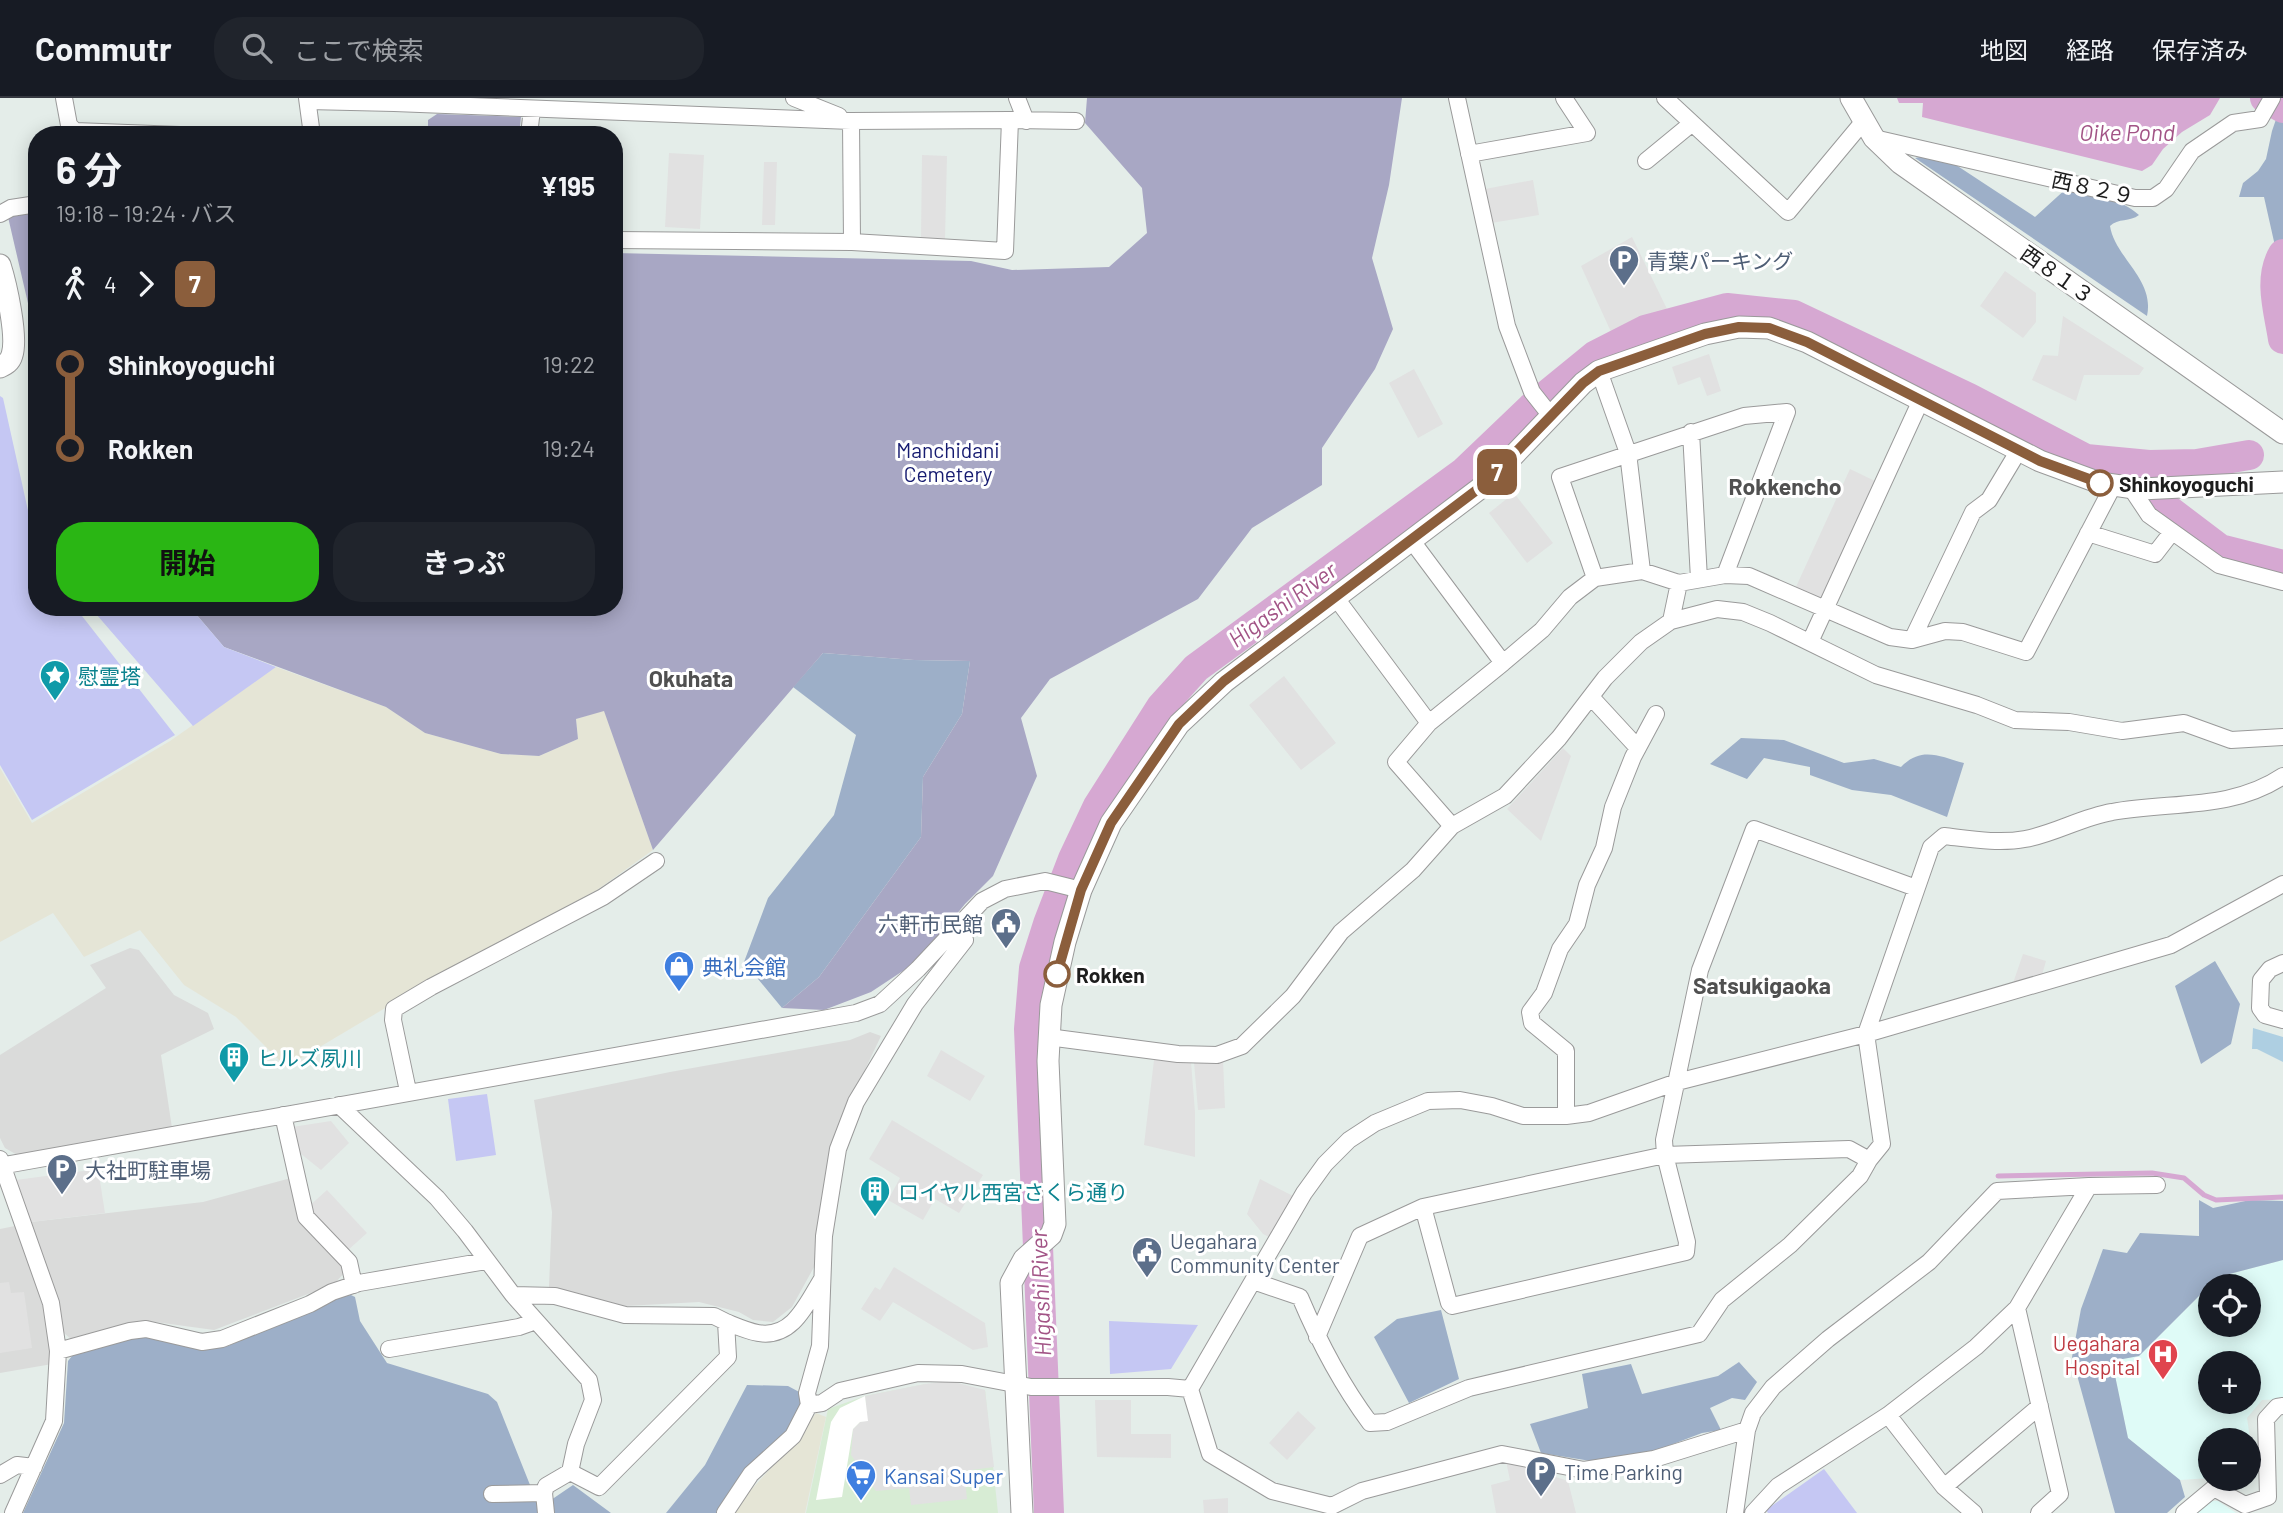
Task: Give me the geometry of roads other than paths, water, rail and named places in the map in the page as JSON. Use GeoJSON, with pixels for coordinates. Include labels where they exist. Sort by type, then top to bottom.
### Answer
{"type":"FeatureCollection","features":[{"type":"Feature","properties":{"kind":"street"},"geometry":{"type":"LineString","coordinates":[[64,98],[70,126]]}},
{"type":"Feature","properties":{"kind":"street"},"geometry":{"type":"LineString","coordinates":[[794,98],[851,121]]}},
{"type":"Feature","properties":{"kind":"street"},"geometry":{"type":"LineString","coordinates":[[623,240],[852,242],[1005,251],[1018,120],[1017,98]]}},
{"type":"Feature","properties":{"kind":"street"},"geometry":{"type":"LineString","coordinates":[[1457,98],[1507,326],[1532,392],[1551,416]]}},
{"type":"Feature","properties":{"kind":"street"},"geometry":{"type":"LineString","coordinates":[[1469,154],[1587,133],[1564,98]]}},
{"type":"Feature","properties":{"kind":"street"},"geometry":{"type":"LineString","coordinates":[[1665,98],[1788,212],[1869,130]]}},
{"type":"Feature","properties":{"kind":"street","name":"西８１３"},"geometry":{"type":"LineString","coordinates":[[1851,98],[1869,130],[1900,163],[2283,433]]}},
{"type":"Feature","properties":{"kind":"street"},"geometry":{"type":"LineString","coordinates":[[311,126],[307,100],[393,100],[532,109],[851,121],[1076,121]]}},
{"type":"Feature","properties":{"kind":"street","name":"西８２９"},"geometry":{"type":"LineString","coordinates":[[1869,130],[2135,198],[2153,198],[2166,189],[2192,151],[2233,122],[2260,119],[2268,104]]}},
{"type":"Feature","properties":{"kind":"street"},"geometry":{"type":"LineString","coordinates":[[530,126],[532,109]]}},
{"type":"Feature","properties":{"kind":"street"},"geometry":{"type":"LineString","coordinates":[[851,121],[852,242]]}},
{"type":"Feature","properties":{"kind":"street"},"geometry":{"type":"LineString","coordinates":[[1646,161],[1691,124]]}},
{"type":"Feature","properties":{"kind":"street"},"geometry":{"type":"LineString","coordinates":[[0,214],[11,208],[28,205]]}},
{"type":"Feature","properties":{"kind":"street"},"geometry":{"type":"LineString","coordinates":[[0,265],[14,337],[13,354],[8,362],[0,367]]}},
{"type":"Feature","properties":{"kind":"street"},"geometry":{"type":"LineString","coordinates":[[1022,1513],[1024,1385],[1010,1283],[1024,1259],[1051,1235],[1056,1214],[1050,1135],[1048,1037],[1051,1005],[1075,888],[1111,823],[1179,724],[1224,681],[1486,483],[1583,383],[1599,371],[1705,334],[1739,327],[1769,328],[1807,342],[2040,461],[2138,487],[2283,482]]}},
{"type":"Feature","properties":{"kind":"street"},"geometry":{"type":"LineString","coordinates":[[1599,371],[1628,453],[1642,571]]}},
{"type":"Feature","properties":{"kind":"street"},"geometry":{"type":"LineString","coordinates":[[1810,642],[1921,400]]}},
{"type":"Feature","properties":{"kind":"street"},"geometry":{"type":"LineString","coordinates":[[1595,578],[1560,477],[1744,416],[1787,412],[1725,575]]}},
{"type":"Feature","properties":{"kind":"street"},"geometry":{"type":"LineString","coordinates":[[1691,432],[1699,579]]}},
{"type":"Feature","properties":{"kind":"street"},"geometry":{"type":"LineString","coordinates":[[1912,640],[1973,512],[1989,500],[2019,450]]}},
{"type":"Feature","properties":{"kind":"street"},"geometry":{"type":"LineString","coordinates":[[2138,487],[2149,515],[2218,565],[2283,582]]}},
{"type":"Feature","properties":{"kind":"street"},"geometry":{"type":"LineString","coordinates":[[1452,826],[1396,762],[1429,723],[1542,630],[1570,597],[1595,578],[1642,571],[1679,583],[1725,575],[1749,576],[1890,637],[1912,640],[1945,631],[1963,632],[2026,652],[2088,533],[2138,487]]}},
{"type":"Feature","properties":{"kind":"street"},"geometry":{"type":"LineString","coordinates":[[2088,533],[2155,554],[2172,532]]}},
{"type":"Feature","properties":{"kind":"street"},"geometry":{"type":"LineString","coordinates":[[1412,541],[1503,663]]}},
{"type":"Feature","properties":{"kind":"street"},"geometry":{"type":"LineString","coordinates":[[1671,621],[1679,583]]}},
{"type":"Feature","properties":{"kind":"street"},"geometry":{"type":"LineString","coordinates":[[1336,598],[1429,723]]}},
{"type":"Feature","properties":{"kind":"street"},"geometry":{"type":"LineString","coordinates":[[1048,1037],[1178,1054],[1217,1055],[1242,1046],[1293,996],[1341,932],[1413,870],[1452,826],[1505,796],[1559,738],[1605,678],[1641,642],[1671,621],[1717,609],[1743,612],[1876,675],[1977,705],[2015,720],[2070,722],[2123,731],[2184,723],[2231,740],[2283,737]]}},
{"type":"Feature","properties":{"kind":"street"},"geometry":{"type":"LineString","coordinates":[[1591,697],[1638,748]]}},
{"type":"Feature","properties":{"kind":"street"},"geometry":{"type":"LineString","coordinates":[[1566,1116],[1566,1051],[1532,1023],[1530,1012],[1544,993],[1560,949],[1577,924],[1587,885],[1604,848],[1613,807],[1656,714]]}},
{"type":"Feature","properties":{"kind":"street"},"geometry":{"type":"LineString","coordinates":[[1253,1281],[1300,1297],[1317,1337],[1354,1402],[1370,1423],[1387,1422],[1469,1388],[1699,1334],[1722,1300],[1790,1245],[1860,1176],[1882,1144],[1866,1034],[1931,847],[1944,836],[1980,841],[2024,839],[2110,812],[2207,803],[2267,787],[2283,776]]}},
{"type":"Feature","properties":{"kind":"street"},"geometry":{"type":"LineString","coordinates":[[1423,1207],[1452,1306],[1686,1252],[1687,1242],[1665,1155],[1664,1140],[1699,970],[1754,829],[1916,888]]}},
{"type":"Feature","properties":{"kind":"street"},"geometry":{"type":"LineString","coordinates":[[408,1091],[393,1020],[394,1009],[431,986],[603,897],[656,861]]}},
{"type":"Feature","properties":{"kind":"street"},"geometry":{"type":"LineString","coordinates":[[13,1513],[54,1421],[58,1351],[51,1303],[1,1163],[856,1013],[880,1004],[918,969],[982,901],[1005,888],[1052,881],[1075,888]]}},
{"type":"Feature","properties":{"kind":"street"},"geometry":{"type":"LineString","coordinates":[[1747,1430],[1654,1459],[1584,1470],[1502,1454],[1362,1491],[1332,1506],[1272,1491],[1210,1454],[1190,1389],[1304,1193],[1325,1164],[1349,1140],[1375,1123],[1428,1101],[1460,1100],[1523,1116],[1589,1113],[1677,1082],[1866,1034],[2171,945],[2283,884]]}},
{"type":"Feature","properties":{"kind":"street"},"geometry":{"type":"LineString","coordinates":[[725,1513],[751,1474],[793,1436],[809,1405],[807,1393],[820,1346],[824,1236],[838,1149],[856,1102],[915,1004],[965,940],[959,925]]}},
{"type":"Feature","properties":{"kind":"street"},"geometry":{"type":"LineString","coordinates":[[2283,963],[2270,969],[2261,980],[2260,1008],[2265,1015],[2283,1020]]}},
{"type":"Feature","properties":{"kind":"street"},"geometry":{"type":"LineString","coordinates":[[339,1105],[437,1198],[513,1295],[589,1380],[593,1400],[576,1444],[570,1472],[545,1486],[546,1513]]}},
{"type":"Feature","properties":{"kind":"street"},"geometry":{"type":"LineString","coordinates":[[283,1115],[306,1217],[349,1262],[354,1285]]}},
{"type":"Feature","properties":{"kind":"street"},"geometry":{"type":"LineString","coordinates":[[1317,1337],[1360,1237],[1423,1207],[1665,1155],[1849,1149],[1869,1160]]}},
{"type":"Feature","properties":{"kind":"street"},"geometry":{"type":"LineString","coordinates":[[1735,1513],[1747,1430],[1753,1413],[1773,1387],[1828,1339],[1928,1262],[1997,1191],[2157,1185]]}},
{"type":"Feature","properties":{"kind":"street"},"geometry":{"type":"LineString","coordinates":[[1753,1513],[1778,1486],[1888,1415],[1976,1347],[2017,1308],[2089,1186]]}},
{"type":"Feature","properties":{"kind":"street"},"geometry":{"type":"LineString","coordinates":[[58,1351],[146,1329],[202,1342],[222,1339],[354,1285],[486,1261]]}},
{"type":"Feature","properties":{"kind":"street"},"geometry":{"type":"LineString","coordinates":[[513,1295],[555,1296],[625,1315],[714,1316],[760,1334],[779,1331],[795,1323],[822,1278]]}},
{"type":"Feature","properties":{"kind":"street"},"geometry":{"type":"LineString","coordinates":[[2017,1308],[2060,1494],[2039,1513]]}},
{"type":"Feature","properties":{"kind":"street"},"geometry":{"type":"LineString","coordinates":[[389,1349],[519,1328],[536,1321]]}},
{"type":"Feature","properties":{"kind":"street"},"geometry":{"type":"LineString","coordinates":[[570,1472],[599,1487],[728,1357],[726,1322]]}},
{"type":"Feature","properties":{"kind":"street"},"geometry":{"type":"LineString","coordinates":[[809,1405],[822,1402],[840,1391],[918,1373],[962,1374],[1052,1387],[1190,1389]]}},
{"type":"Feature","properties":{"kind":"street"},"geometry":{"type":"LineString","coordinates":[[1944,1487],[2040,1406]]}},
{"type":"Feature","properties":{"kind":"street"},"geometry":{"type":"LineString","coordinates":[[2184,1513],[2214,1488],[2245,1505],[2268,1497],[2266,1419],[2277,1407],[2283,1406]]}},
{"type":"Feature","properties":{"kind":"street"},"geometry":{"type":"LineString","coordinates":[[1888,1415],[1944,1487],[1974,1513]]}},
{"type":"Feature","properties":{"kind":"street"},"geometry":{"type":"LineString","coordinates":[[0,1475],[17,1465],[34,1467]]}},
{"type":"Feature","properties":{"kind":"street"},"geometry":{"type":"LineString","coordinates":[[492,1494],[544,1493]]}},
{"type":"Feature","properties":{"kind":"water","name":"Oike Pond"},"geometry":{"type":"Polygon","coordinates":[[[1897,98],[2220,98],[2210,115],[2182,132],[2163,149],[2152,165],[2142,171],[1922,117],[1923,103],[1899,103],[1897,98]]]}},
{"type":"Feature","properties":{"kind":"waterway"},"geometry":{"type":"LineString","coordinates":[[2265,98],[2283,108]]}},
{"type":"Feature","properties":{"kind":"waterway"},"geometry":{"type":"LineString","coordinates":[[2283,254],[2275,285],[2283,339]]}},
{"type":"Feature","properties":{"kind":"waterway","name":"Higashi River"},"geometry":{"type":"LineString","coordinates":[[1049,1513],[1029,1029],[1034,968],[1073,859],[1098,806],[1161,707],[1196,668],[1464,472],[1531,408],[1596,355],[1645,330],[1727,308],[1794,315],[1969,398],[2086,459],[2149,465],[2197,464],[2249,455]]}},
{"type":"Feature","properties":{"kind":"waterway"},"geometry":{"type":"LineString","coordinates":[[2149,465],[2162,505],[2220,549],[2283,565]]}},
{"type":"Feature","properties":{"kind":"waterway"},"geometry":{"type":"LineString","coordinates":[[1998,1176],[2152,1173],[2184,1178],[2204,1195],[2216,1200],[2283,1197]]}},
{"type":"Feature","properties":{"kind":"place","name":"青葉パーキング"},"geometry":{"type":"Point","coordinates":[1624,287]}},
{"type":"Feature","properties":{"kind":"place","name":"Shinkoyoguchi"},"geometry":{"type":"Point","coordinates":[2100,483]}},
{"type":"Feature","properties":{"kind":"place","name":"慰霊塔"},"geometry":{"type":"Point","coordinates":[55,702]}},
{"type":"Feature","properties":{"kind":"place","name":"六軒市民館"},"geometry":{"type":"Point","coordinates":[1006,950]}},
{"type":"Feature","properties":{"kind":"place","name":"Rokken"},"geometry":{"type":"Point","coordinates":[1057,974]}},
{"type":"Feature","properties":{"kind":"place","name":"典礼会館"},"geometry":{"type":"Point","coordinates":[679,993]}},
{"type":"Feature","properties":{"kind":"place","name":"ヒルズ夙川"},"geometry":{"type":"Point","coordinates":[234,1084]}},
{"type":"Feature","properties":{"kind":"place","name":"大社町駐車場"},"geometry":{"type":"Point","coordinates":[62,1196]}},
{"type":"Feature","properties":{"kind":"place","name":"ロイヤル西宮さくら通り"},"geometry":{"type":"Point","coordinates":[875,1218]}},
{"type":"Feature","properties":{"kind":"place","name":"Uegahara Community Center"},"geometry":{"type":"Point","coordinates":[1147,1279]}},
{"type":"Feature","properties":{"kind":"place","name":"Uegahara Hospital"},"geometry":{"type":"Point","coordinates":[2163,1381]}},
{"type":"Feature","properties":{"kind":"place","name":"Time Parking"},"geometry":{"type":"Point","coordinates":[1541,1498]}},
{"type":"Feature","properties":{"kind":"place","name":"Kansai Super"},"geometry":{"type":"Point","coordinates":[861,1502]}},
{"type":"Feature","properties":{"kind":"district","name":"Rokkencho"},"geometry":{"type":"Point","coordinates":[1785,486]}},
{"type":"Feature","properties":{"kind":"district","name":"Okuhata"},"geometry":{"type":"Point","coordinates":[691,678]}},
{"type":"Feature","properties":{"kind":"district","name":"Satsukigaoka"},"geometry":{"type":"Point","coordinates":[1762,985]}},
{"type":"Feature","properties":{"kind":"park label","name":"Manchidani Cemetery"},"geometry":{"type":"Point","coordinates":[948,461]}}]}
